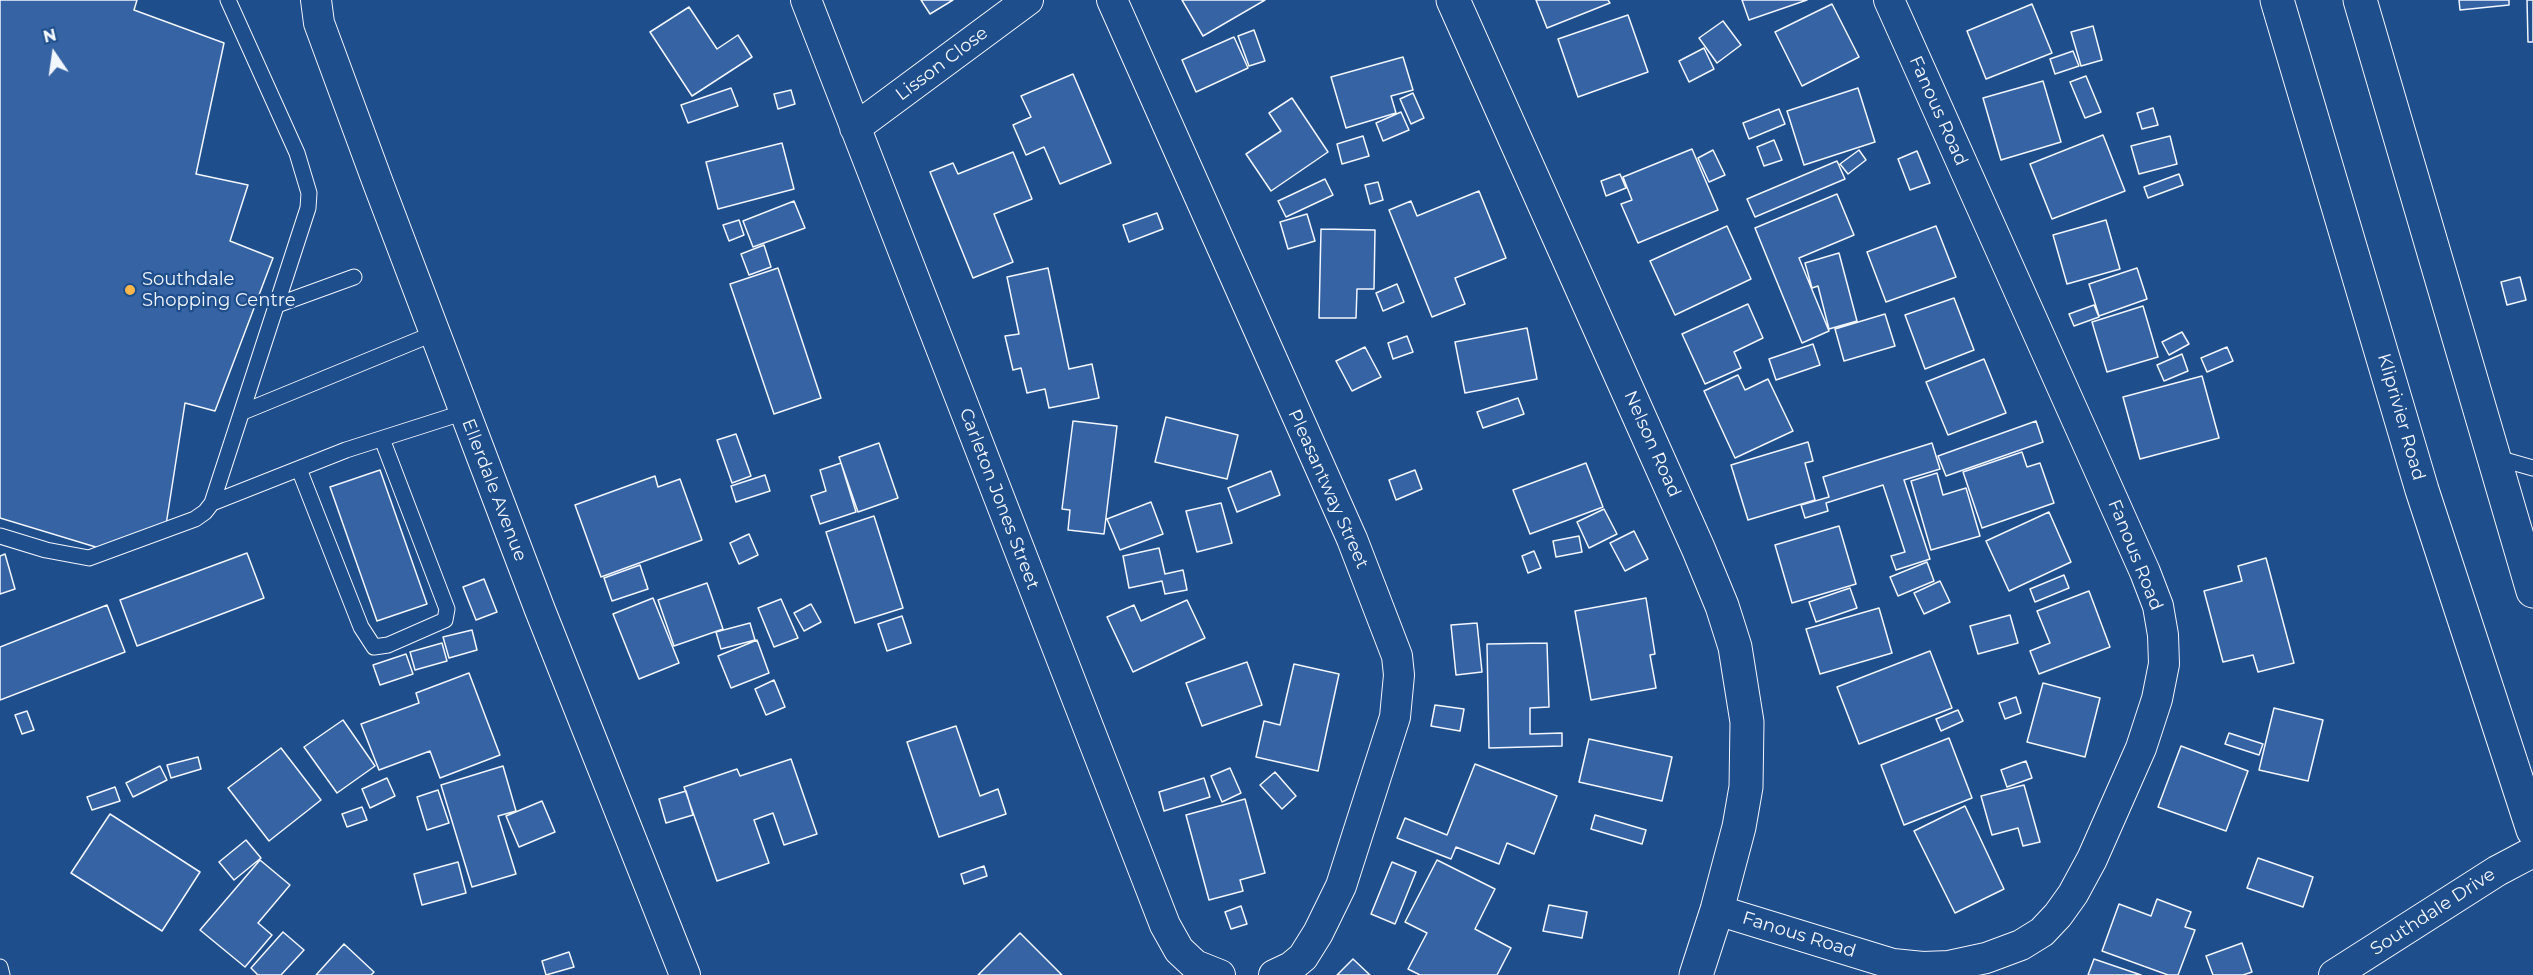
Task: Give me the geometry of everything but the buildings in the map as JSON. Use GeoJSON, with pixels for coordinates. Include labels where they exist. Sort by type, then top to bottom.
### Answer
{"type":"FeatureCollection","features":[{"type":"Feature","properties":{"kind":"main road","name":"Nelson Road"},"geometry":{"type":"LineString","coordinates":[[1453,0],[1698,548],[1722,606],[1735,647],[1748,722],[1748,752],[1739,827],[1717,910],[1695,975]]}},
{"type":"Feature","properties":{"kind":"main road","name":"Kliprivier Road"},"geometry":{"type":"LineString","coordinates":[[2277,0],[2422,490],[2533,830]]}},
{"type":"Feature","properties":{"kind":"main road"},"geometry":{"type":"LineString","coordinates":[[2360,0],[2494,457],[2515,513],[2533,591]]}},
{"type":"Feature","properties":{"kind":"street","name":"Ellerdale Avenue"},"geometry":{"type":"LineString","coordinates":[[316,0],[319,23],[435,333],[685,975]]}},
{"type":"Feature","properties":{"kind":"street","name":"Carleton Jones Street"},"geometry":{"type":"LineString","coordinates":[[806,0],[1165,925],[1179,950],[1196,965],[1220,975]]}},
{"type":"Feature","properties":{"kind":"street","name":"Lisson Close"},"geometry":{"type":"LineString","coordinates":[[855,128],[1028,0]]}},
{"type":"Feature","properties":{"kind":"street","name":"Pleasantway Street"},"geometry":{"type":"LineString","coordinates":[[1112,0],[1352,539],[1397,656],[1399,675],[1395,717],[1341,886],[1318,933],[1303,957],[1291,967],[1274,975]]}},
{"type":"Feature","properties":{"kind":"street","name":"Fanous Road"},"geometry":{"type":"LineString","coordinates":[[1717,910],[1893,964],[1923,967],[1949,966],[1986,958],[2021,945],[2042,932],[2058,915],[2073,894],[2092,859],[2141,748],[2162,676],[2163,634],[2158,606],[2145,572],[1889,0]]}},
{"type":"Feature","properties":{"kind":"street","name":"Southdale Drive"},"geometry":{"type":"LineString","coordinates":[[2334,975],[2497,871],[2533,852]]}},
{"type":"Feature","properties":{"kind":"lane"},"geometry":{"type":"LineString","coordinates":[[0,536],[46,550],[89,558],[195,519],[212,503],[308,208],[309,193],[297,153],[228,0]]}},
{"type":"Feature","properties":{"kind":"lane"},"geometry":{"type":"LineString","coordinates":[[277,305],[354,277]]}},
{"type":"Feature","properties":{"kind":"lane"},"geometry":{"type":"LineString","coordinates":[[243,412],[435,333]]}},
{"type":"Feature","properties":{"kind":"lane"},"geometry":{"type":"LineString","coordinates":[[212,503],[382,439],[465,412]]}},
{"type":"Feature","properties":{"kind":"lane"},"geometry":{"type":"LineString","coordinates":[[299,469],[361,627],[375,647],[388,645],[446,620],[447,609],[382,439]]}},
{"type":"Feature","properties":{"kind":"lane"},"geometry":{"type":"LineString","coordinates":[[2494,457],[2533,468]]}},
{"type":"Feature","properties":{"kind":"lane"},"geometry":{"type":"LineString","coordinates":[[0,967],[2,975]]}},
{"type":"Feature","properties":{"kind":"place","name":"Southdale Shopping Centre"},"geometry":{"type":"Point","coordinates":[130,290]}}]}
